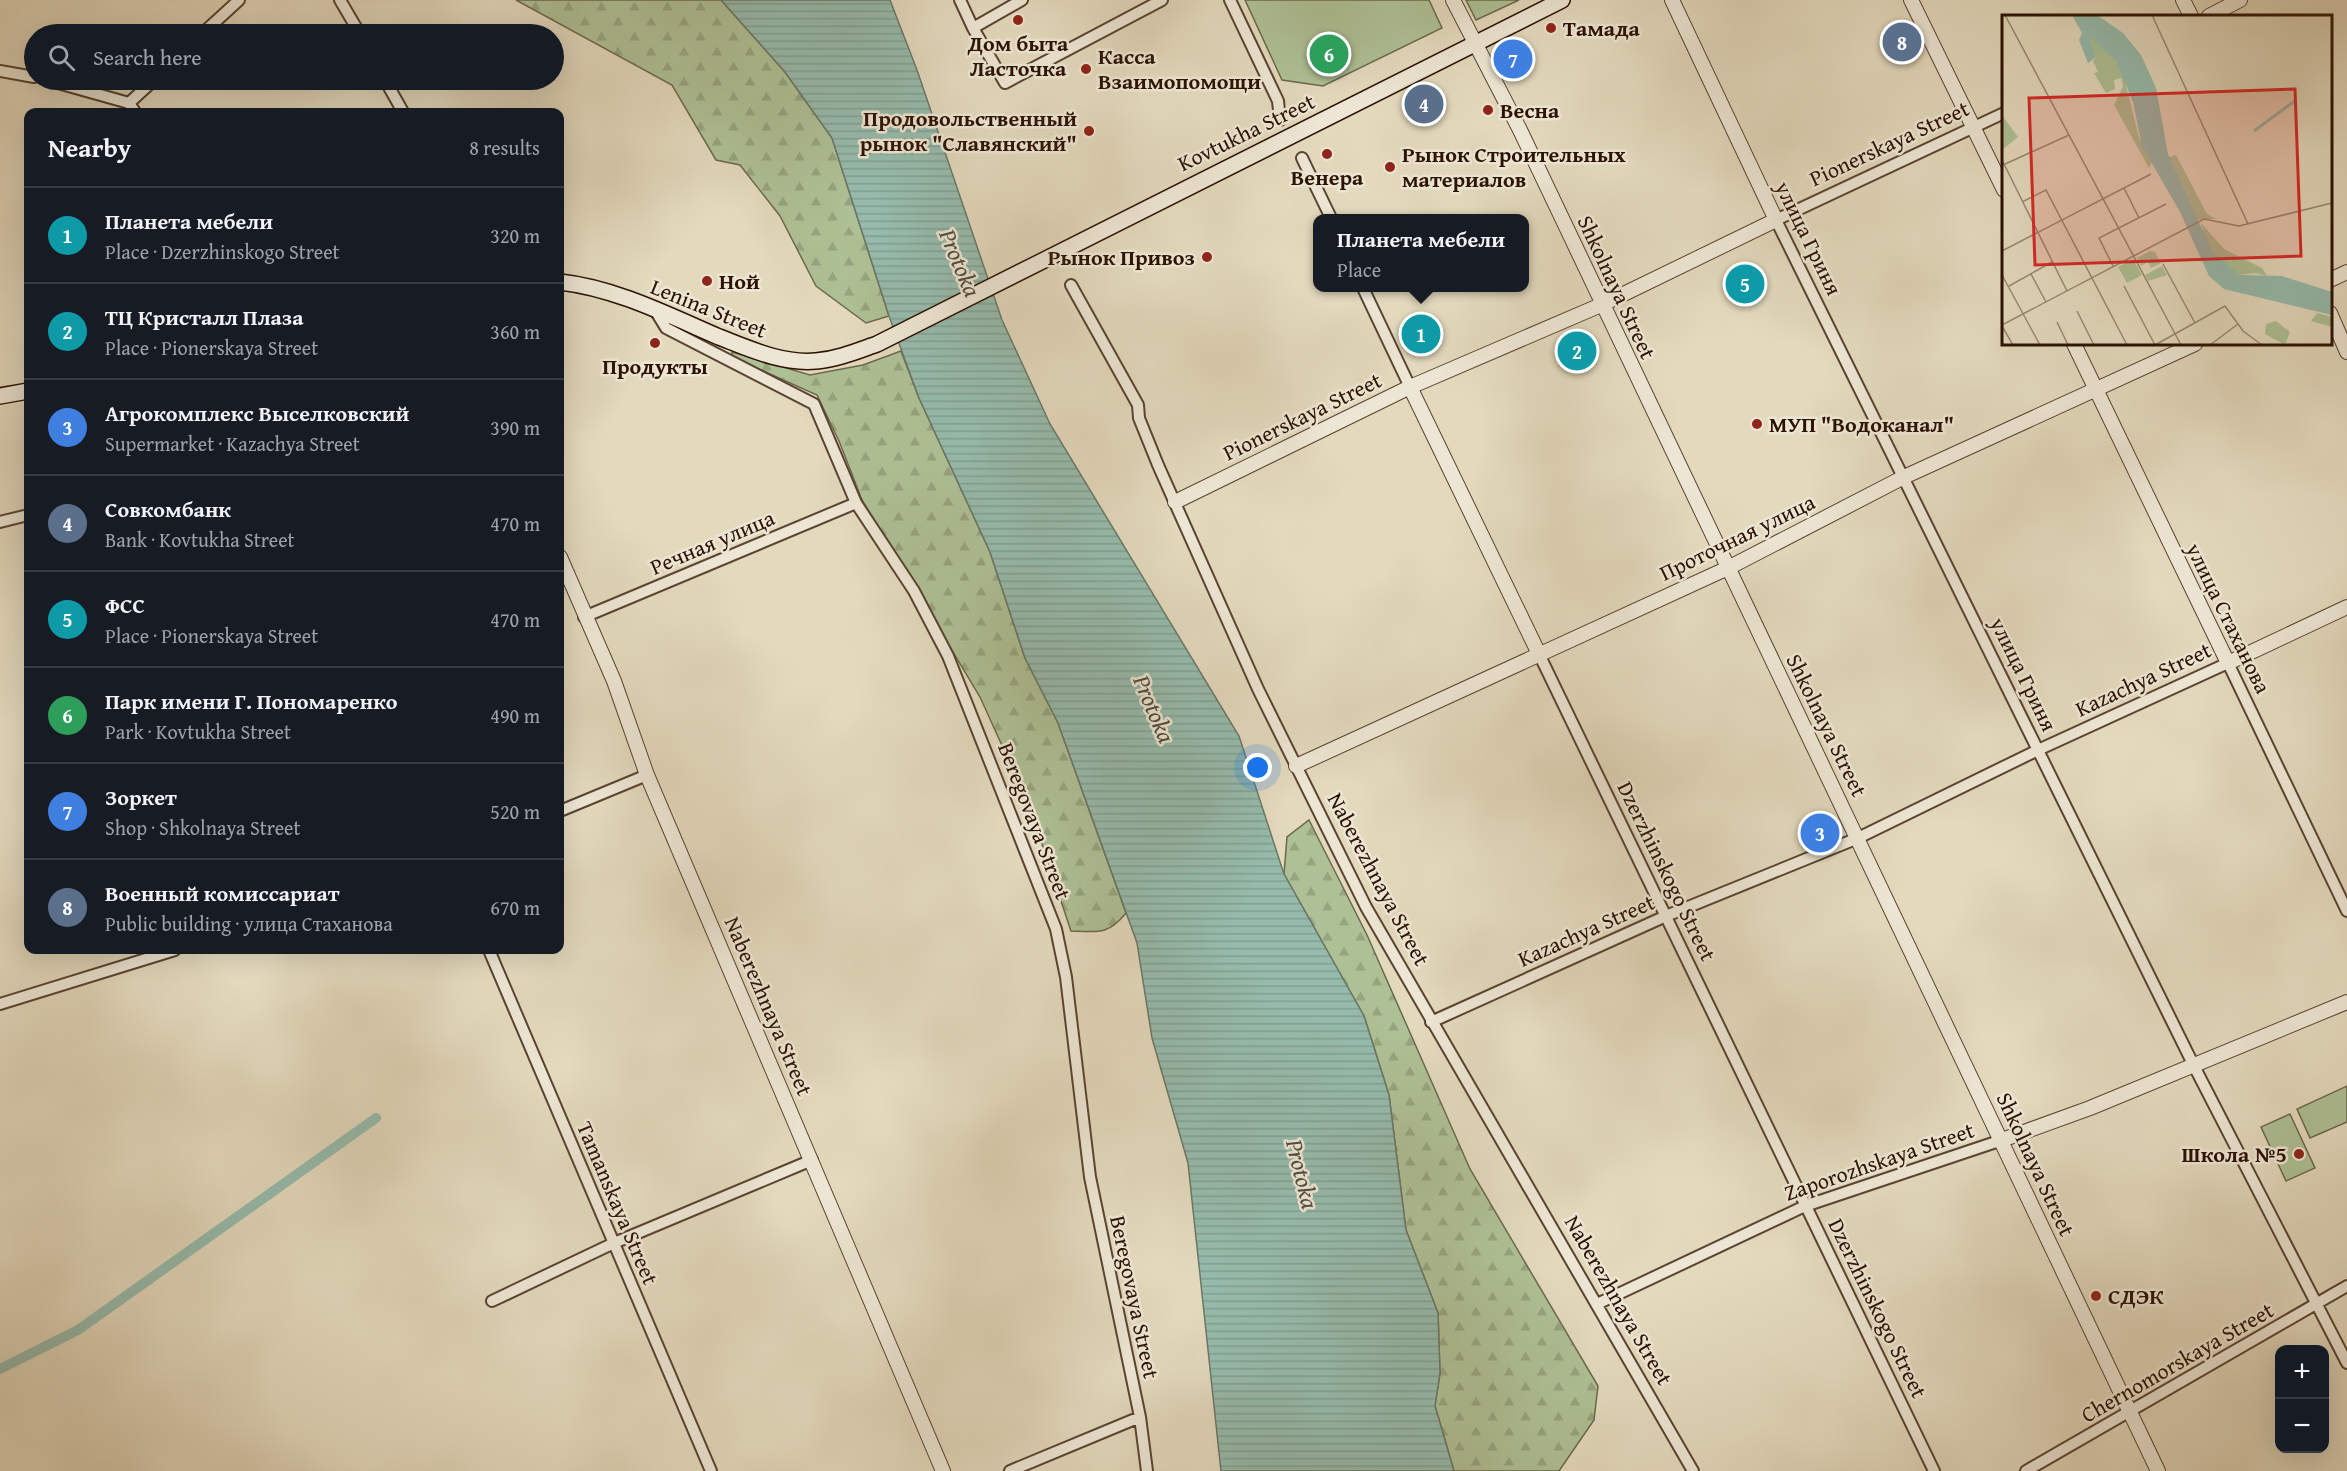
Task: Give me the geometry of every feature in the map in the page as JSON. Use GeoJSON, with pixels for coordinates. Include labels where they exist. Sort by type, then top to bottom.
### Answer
{"type":"FeatureCollection","features":[{"type":"Feature","properties":{"kind":"main road","name":"Kovtukha Street"},"geometry":{"type":"LineString","coordinates":[[877,344],[1209,175],[1562,0]]}},
{"type":"Feature","properties":{"kind":"main road","name":"Lenina Street"},"geometry":{"type":"LineString","coordinates":[[564,283],[602,291],[655,310],[755,352],[794,361],[814,362],[841,357],[877,344]]}},
{"type":"Feature","properties":{"kind":"main road"},"geometry":{"type":"LineString","coordinates":[[0,396],[24,392]]}},
{"type":"Feature","properties":{"kind":"street"},"geometry":{"type":"LineString","coordinates":[[213,24],[239,0]]}},
{"type":"Feature","properties":{"kind":"street"},"geometry":{"type":"LineString","coordinates":[[340,0],[354,24]]}},
{"type":"Feature","properties":{"kind":"street"},"geometry":{"type":"LineString","coordinates":[[960,0],[973,28],[1005,83],[1162,0]]}},
{"type":"Feature","properties":{"kind":"street"},"geometry":{"type":"LineString","coordinates":[[973,28],[1022,0]]}},
{"type":"Feature","properties":{"kind":"street"},"geometry":{"type":"LineString","coordinates":[[1230,0],[1278,101],[1280,120]]}},
{"type":"Feature","properties":{"kind":"street","name":"Shkolnaya Street"},"geometry":{"type":"LineString","coordinates":[[1453,0],[1474,45],[1520,130],[1601,305],[1858,838],[2158,1471]]}},
{"type":"Feature","properties":{"kind":"street","name":"улица Гриня"},"geometry":{"type":"LineString","coordinates":[[1672,0],[1776,220],[2194,1066],[2347,1363]]}},
{"type":"Feature","properties":{"kind":"street"},"geometry":{"type":"LineString","coordinates":[[1911,0],[2002,186]]}},
{"type":"Feature","properties":{"kind":"street"},"geometry":{"type":"LineString","coordinates":[[2183,0],[2190,15]]}},
{"type":"Feature","properties":{"kind":"street"},"geometry":{"type":"LineString","coordinates":[[2211,15],[2240,0]]}},
{"type":"Feature","properties":{"kind":"street"},"geometry":{"type":"LineString","coordinates":[[0,71],[24,75]]}},
{"type":"Feature","properties":{"kind":"street"},"geometry":{"type":"LineString","coordinates":[[77,90],[132,108],[146,90]]}},
{"type":"Feature","properties":{"kind":"street"},"geometry":{"type":"LineString","coordinates":[[391,90],[401,108]]}},
{"type":"Feature","properties":{"kind":"street","name":"Pionerskaya Street"},"geometry":{"type":"LineString","coordinates":[[1174,502],[1410,387],[1601,305],[2002,113]]}},
{"type":"Feature","properties":{"kind":"street"},"geometry":{"type":"LineString","coordinates":[[1302,159],[1328,214]]}},
{"type":"Feature","properties":{"kind":"street"},"geometry":{"type":"LineString","coordinates":[[2332,280],[2347,272]]}},
{"type":"Feature","properties":{"kind":"street","name":"Naberezhnaya Street"},"geometry":{"type":"LineString","coordinates":[[1071,285],[1138,405],[1139,418],[1174,502],[1258,689],[1366,907],[1693,1471]]}},
{"type":"Feature","properties":{"kind":"street","name":"Dzerzhinskogo Street"},"geometry":{"type":"LineString","coordinates":[[1365,292],[1934,1471]]}},
{"type":"Feature","properties":{"kind":"street","name":"Beregovaya Street"},"geometry":{"type":"LineString","coordinates":[[655,310],[666,328],[814,404],[856,503],[914,591],[948,656],[1056,928],[1066,977],[1090,1177],[1140,1417],[1147,1471]]}},
{"type":"Feature","properties":{"kind":"street"},"geometry":{"type":"LineString","coordinates":[[2332,315],[2347,352]]}},
{"type":"Feature","properties":{"kind":"street","name":"улица Стаханова"},"geometry":{"type":"LineString","coordinates":[[2074,345],[2347,911]]}},
{"type":"Feature","properties":{"kind":"street","name":"Проточная улица"},"geometry":{"type":"LineString","coordinates":[[1296,766],[1728,568],[1904,477],[2193,345]]}},
{"type":"Feature","properties":{"kind":"street","name":"Речная улица"},"geometry":{"type":"LineString","coordinates":[[584,617],[856,503]]}},
{"type":"Feature","properties":{"kind":"street"},"geometry":{"type":"LineString","coordinates":[[0,522],[24,516]]}},
{"type":"Feature","properties":{"kind":"street","name":"Naberezhnaya Street"},"geometry":{"type":"LineString","coordinates":[[564,567],[614,681],[647,775],[943,1471]]}},
{"type":"Feature","properties":{"kind":"street","name":"Kazachya Street"},"geometry":{"type":"LineString","coordinates":[[1431,1022],[1666,916],[1858,838],[2038,750],[2347,607]]}},
{"type":"Feature","properties":{"kind":"street"},"geometry":{"type":"LineString","coordinates":[[564,809],[647,775]]}},
{"type":"Feature","properties":{"kind":"street"},"geometry":{"type":"LineString","coordinates":[[0,1004],[162,954]]}},
{"type":"Feature","properties":{"kind":"street","name":"Tamanskaya Street"},"geometry":{"type":"LineString","coordinates":[[491,954],[711,1471]]}},
{"type":"Feature","properties":{"kind":"street","name":"Zaporozhskaya Street"},"geometry":{"type":"LineString","coordinates":[[1597,1304],[1805,1206],[2002,1140],[2194,1066],[2347,1002]]}},
{"type":"Feature","properties":{"kind":"street"},"geometry":{"type":"LineString","coordinates":[[492,1301],[614,1243],[812,1160]]}},
{"type":"Feature","properties":{"kind":"street","name":"Chernomorskaya Street"},"geometry":{"type":"LineString","coordinates":[[2026,1471],[2347,1286]]}},
{"type":"Feature","properties":{"kind":"street"},"geometry":{"type":"LineString","coordinates":[[1010,1471],[1140,1417]]}},
{"type":"Feature","properties":{"kind":"green space"},"geometry":{"type":"Polygon","coordinates":[[[516,0],[721,0],[785,72],[832,138],[889,316],[866,323],[816,286],[780,216],[740,165],[716,160],[672,85],[564,26],[564,24],[516,0]]]}},
{"type":"Feature","properties":{"kind":"green space"},"geometry":{"type":"Polygon","coordinates":[[[1245,0],[1429,0],[1442,28],[1323,86],[1282,80],[1245,0]]]}},
{"type":"Feature","properties":{"kind":"green space"},"geometry":{"type":"Polygon","coordinates":[[[1466,0],[1519,0],[1476,20],[1466,0]]]}},
{"type":"Feature","properties":{"kind":"green space"},"geometry":{"type":"Polygon","coordinates":[[[901,351],[919,398],[990,552],[1025,658],[1058,723],[1126,913],[1108,929],[1096,932],[1071,931],[1029,805],[980,697],[862,500],[839,441],[817,395],[732,357],[732,352],[810,375],[863,365],[901,351]]]}},
{"type":"Feature","properties":{"kind":"green space"},"geometry":{"type":"Polygon","coordinates":[[[1309,820],[1367,935],[1470,1169],[1598,1386],[1594,1420],[1559,1471],[1454,1471],[1435,1406],[1440,1373],[1438,1313],[1406,1230],[1389,1095],[1364,1016],[1284,874],[1287,837],[1309,820]]]}},
{"type":"Feature","properties":{"kind":"green space"},"geometry":{"type":"Polygon","coordinates":[[[2347,1086],[2347,1122],[2310,1138],[2297,1109],[2347,1086]]]}},
{"type":"Feature","properties":{"kind":"green space"},"geometry":{"type":"Polygon","coordinates":[[[2290,1114],[2315,1168],[2286,1181],[2261,1127],[2290,1114]]]}},
{"type":"Feature","properties":{"kind":"water","name":"Protoka"},"geometry":{"type":"Polygon","coordinates":[[[721,0],[890,0],[917,70],[1002,320],[1050,424],[1239,736],[1284,874],[1364,1016],[1389,1095],[1406,1230],[1438,1313],[1440,1373],[1435,1406],[1454,1471],[1221,1471],[1188,1163],[1152,1038],[1137,943],[1058,723],[1025,658],[990,552],[919,398],[889,316],[832,138],[785,72],[721,0]]]}},
{"type":"Feature","properties":{"kind":"waterway"},"geometry":{"type":"LineString","coordinates":[[0,1369],[78,1330],[376,1118]]}},
{"type":"Feature","properties":{"kind":"place","name":"Дом быта Ласточка"},"geometry":{"type":"Point","coordinates":[1018,20]}},
{"type":"Feature","properties":{"kind":"place","name":"Тамада"},"geometry":{"type":"Point","coordinates":[1551,28]}},
{"type":"Feature","properties":{"kind":"place","name":"Военный комиссариат"},"geometry":{"type":"Point","coordinates":[1902,42]}},
{"type":"Feature","properties":{"kind":"place","name":"Парк имени Г. Пономаренко"},"geometry":{"type":"Point","coordinates":[1329,54]}},
{"type":"Feature","properties":{"kind":"place","name":"Зоркет"},"geometry":{"type":"Point","coordinates":[1513,59]}},
{"type":"Feature","properties":{"kind":"place","name":"Касса Взаимопомощи"},"geometry":{"type":"Point","coordinates":[1086,69]}},
{"type":"Feature","properties":{"kind":"place","name":"Совкомбанк"},"geometry":{"type":"Point","coordinates":[1424,104]}},
{"type":"Feature","properties":{"kind":"place","name":"Весна"},"geometry":{"type":"Point","coordinates":[1488,110]}},
{"type":"Feature","properties":{"kind":"place","name":"Продовольственный рынок \"Славянский\""},"geometry":{"type":"Point","coordinates":[1089,131]}},
{"type":"Feature","properties":{"kind":"place","name":"Венера"},"geometry":{"type":"Point","coordinates":[1327,154]}},
{"type":"Feature","properties":{"kind":"place","name":"Рынок Строительных материалов"},"geometry":{"type":"Point","coordinates":[1390,167]}},
{"type":"Feature","properties":{"kind":"place","name":"Рынок Привоз"},"geometry":{"type":"Point","coordinates":[1207,257]}},
{"type":"Feature","properties":{"kind":"place","name":"Ной"},"geometry":{"type":"Point","coordinates":[707,281]}},
{"type":"Feature","properties":{"kind":"place","name":"ФСС"},"geometry":{"type":"Point","coordinates":[1745,284]}},
{"type":"Feature","properties":{"kind":"place","name":"Планета мебели"},"geometry":{"type":"Point","coordinates":[1421,334]}},
{"type":"Feature","properties":{"kind":"place","name":"Продукты"},"geometry":{"type":"Point","coordinates":[655,343]}},
{"type":"Feature","properties":{"kind":"place","name":"ТЦ Кристалл Плаза"},"geometry":{"type":"Point","coordinates":[1577,351]}},
{"type":"Feature","properties":{"kind":"place","name":"МУП \"Водоканал\""},"geometry":{"type":"Point","coordinates":[1757,424]}},
{"type":"Feature","properties":{"kind":"place","name":"Агрокомплекс Выселковский"},"geometry":{"type":"Point","coordinates":[1820,833]}},
{"type":"Feature","properties":{"kind":"place","name":"Школа №5"},"geometry":{"type":"Point","coordinates":[2299,1154]}},
{"type":"Feature","properties":{"kind":"place","name":"СДЭК"},"geometry":{"type":"Point","coordinates":[2096,1296]}}]}
